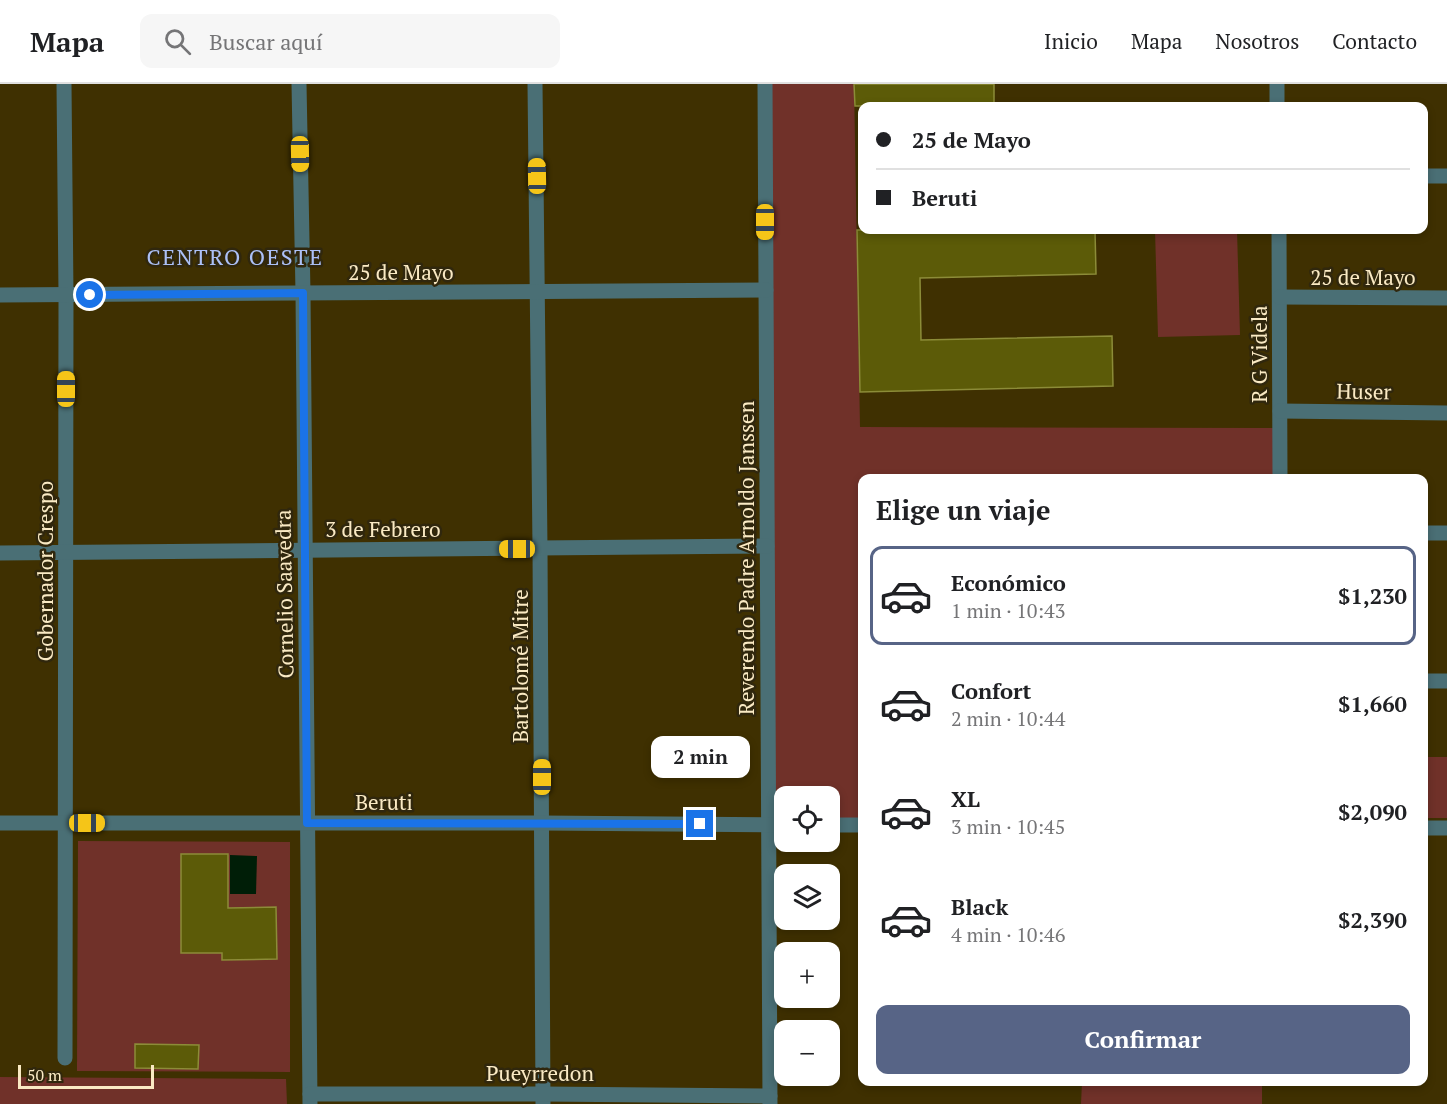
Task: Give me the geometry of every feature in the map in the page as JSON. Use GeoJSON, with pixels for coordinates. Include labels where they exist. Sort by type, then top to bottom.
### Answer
{"type":"FeatureCollection","features":[{"type":"Feature","properties":{"kind":"street","name":"Gobernador Crespo"},"geometry":{"type":"LineString","coordinates":[[64,84],[65,1058]]}},
{"type":"Feature","properties":{"kind":"street","name":"Cornelio Saavedra"},"geometry":{"type":"LineString","coordinates":[[299,84],[310,1099]]}},
{"type":"Feature","properties":{"kind":"street","name":"Bartolomé Mitre"},"geometry":{"type":"LineString","coordinates":[[535,84],[543,1099]]}},
{"type":"Feature","properties":{"kind":"street","name":"Reverendo Padre Arnoldo Janssen"},"geometry":{"type":"LineString","coordinates":[[765,84],[770,1100]]}},
{"type":"Feature","properties":{"kind":"street"},"geometry":{"type":"LineString","coordinates":[[1277,84],[1277,102]]}},
{"type":"Feature","properties":{"kind":"street"},"geometry":{"type":"LineString","coordinates":[[1428,176],[1447,176]]}},
{"type":"Feature","properties":{"kind":"street","name":"R G Videla"},"geometry":{"type":"LineString","coordinates":[[1279,234],[1281,474]]}},
{"type":"Feature","properties":{"kind":"street","name":"25 de Mayo"},"geometry":{"type":"LineString","coordinates":[[0,296],[766,290]]}},
{"type":"Feature","properties":{"kind":"street","name":"25 de Mayo"},"geometry":{"type":"LineString","coordinates":[[1280,297],[1447,298]]}},
{"type":"Feature","properties":{"kind":"street","name":"Huser"},"geometry":{"type":"LineString","coordinates":[[1280,411],[1447,413]]}},
{"type":"Feature","properties":{"kind":"street"},"geometry":{"type":"LineString","coordinates":[[1428,533],[1447,534]]}},
{"type":"Feature","properties":{"kind":"street","name":"3 de Febrero"},"geometry":{"type":"LineString","coordinates":[[0,553],[767,546]]}},
{"type":"Feature","properties":{"kind":"street"},"geometry":{"type":"LineString","coordinates":[[1428,681],[1447,681]]}},
{"type":"Feature","properties":{"kind":"street","name":"Beruti"},"geometry":{"type":"LineString","coordinates":[[0,823],[774,825]]}},
{"type":"Feature","properties":{"kind":"street"},"geometry":{"type":"LineString","coordinates":[[840,825],[858,825]]}},
{"type":"Feature","properties":{"kind":"street"},"geometry":{"type":"LineString","coordinates":[[1428,828],[1447,828]]}},
{"type":"Feature","properties":{"kind":"street","name":"Pueyrredon"},"geometry":{"type":"LineString","coordinates":[[310,1099],[770,1100]]}},
{"type":"Feature","properties":{"kind":"shaded area"},"geometry":{"type":"Polygon","coordinates":[[[765,84],[854,84],[860,427],[1273,428],[1274,474],[858,474],[858,825],[840,825],[840,786],[774,786],[774,825],[768,825],[765,84]]]}},
{"type":"Feature","properties":{"kind":"shaded area"},"geometry":{"type":"Polygon","coordinates":[[[1155,234],[1237,234],[1240,335],[1158,337],[1155,234]]]}},
{"type":"Feature","properties":{"kind":"shaded area"},"geometry":{"type":"Polygon","coordinates":[[[1428,757],[1447,757],[1447,818],[1428,818],[1428,757]]]}},
{"type":"Feature","properties":{"kind":"shaded area"},"geometry":{"type":"Polygon","coordinates":[[[78,841],[290,842],[290,1072],[77,1071],[78,841]]]}},
{"type":"Feature","properties":{"kind":"shaded area"},"geometry":{"type":"Polygon","coordinates":[[[230,855],[257,856],[256,894],[230,894],[230,855]]]}},
{"type":"Feature","properties":{"kind":"shaded area"},"geometry":{"type":"Polygon","coordinates":[[[0,1077],[286,1079],[287,1104],[0,1104],[0,1077]]]}},
{"type":"Feature","properties":{"kind":"shaded area"},"geometry":{"type":"Polygon","coordinates":[[[1082,1086],[1262,1086],[1262,1104],[1081,1104],[1082,1086]]]}},
{"type":"Feature","properties":{"kind":"building"},"geometry":{"type":"Polygon","coordinates":[[[854,84],[994,84],[994,102],[858,102],[858,106],[855,106],[854,84]]]}},
{"type":"Feature","properties":{"kind":"building"},"geometry":{"type":"Polygon","coordinates":[[[857,230],[858,234],[1095,234],[1096,274],[920,278],[921,340],[1112,336],[1113,386],[860,392],[857,230]]]}},
{"type":"Feature","properties":{"kind":"building"},"geometry":{"type":"Polygon","coordinates":[[[181,854],[228,854],[228,908],[276,907],[277,959],[222,960],[222,953],[181,953],[181,854]]]}},
{"type":"Feature","properties":{"kind":"building"},"geometry":{"type":"Polygon","coordinates":[[[135,1044],[199,1045],[198,1069],[135,1068],[135,1044]]]}},
{"type":"Feature","properties":{"kind":"district","name":"CENTRO OESTE"},"geometry":{"type":"Point","coordinates":[235,256]}},
{"type":"Feature","properties":{"kind":"route"},"geometry":{"type":"LineString","coordinates":[[90,295],[303,293],[307,823],[700,824]]}}]}
